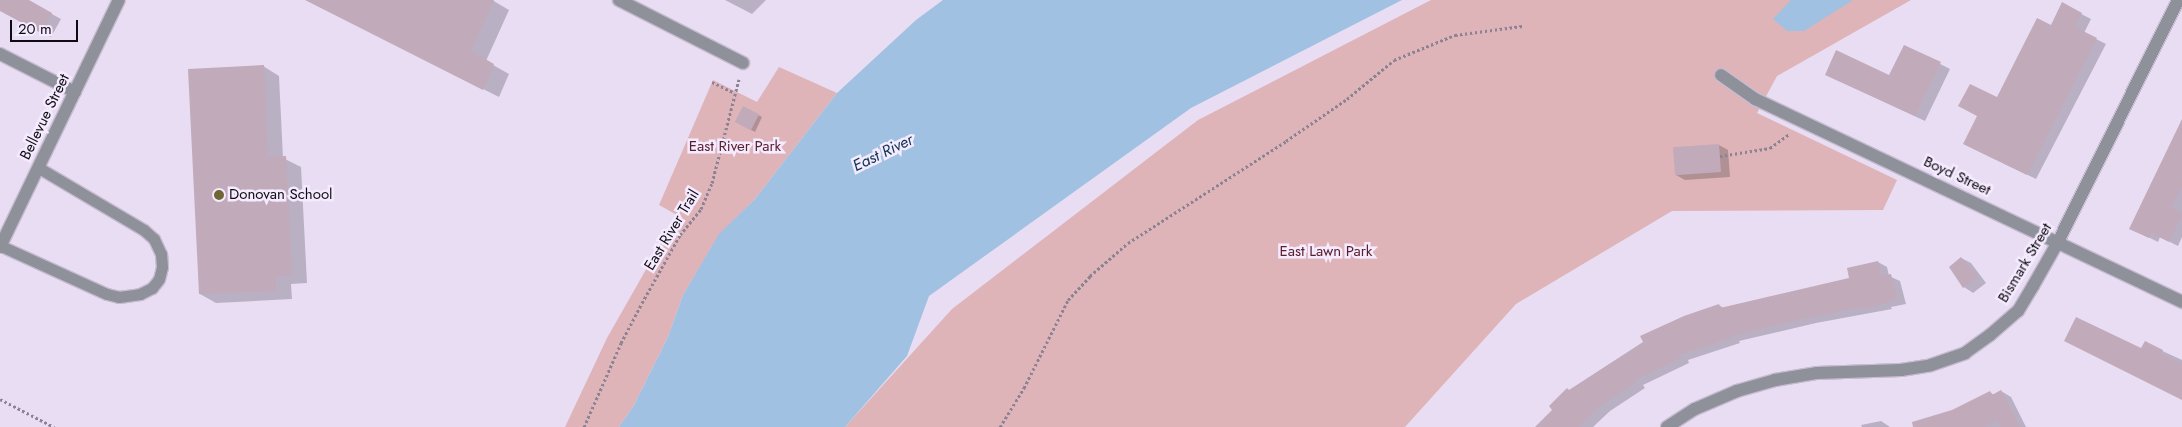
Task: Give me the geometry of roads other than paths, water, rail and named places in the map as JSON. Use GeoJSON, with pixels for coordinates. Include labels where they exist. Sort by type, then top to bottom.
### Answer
{"type":"FeatureCollection","features":[{"type":"Feature","properties":{"kind":"street","name":"Bellevue Street"},"geometry":{"type":"LineString","coordinates":[[0,247],[119,0]]}},
{"type":"Feature","properties":{"kind":"street"},"geometry":{"type":"LineString","coordinates":[[619,0],[743,63]]}},
{"type":"Feature","properties":{"kind":"street","name":"Bismark Street"},"geometry":{"type":"LineString","coordinates":[[1667,427],[1696,409],[1737,391],[1775,380],[1817,373],[1901,370],[1931,365],[1965,352],[1990,335],[2018,311],[2058,242],[2178,0]]}},
{"type":"Feature","properties":{"kind":"street"},"geometry":{"type":"LineString","coordinates":[[0,54],[76,92]]}},
{"type":"Feature","properties":{"kind":"street","name":"Boyd Street"},"geometry":{"type":"LineString","coordinates":[[1721,75],[1755,99],[2182,302]]}},
{"type":"Feature","properties":{"kind":"lane"},"geometry":{"type":"LineString","coordinates":[[0,247],[107,294],[119,296],[140,294],[152,288],[159,279],[162,267],[161,254],[154,239],[144,230],[38,168]]}},
{"type":"Feature","properties":{"kind":"water","name":"East River"},"geometry":{"type":"Polygon","coordinates":[[[943,0],[1402,0],[1191,108],[929,296],[907,356],[845,427],[619,427],[633,407],[668,337],[683,295],[719,234],[755,199],[837,93],[916,20],[943,0]]]}},
{"type":"Feature","properties":{"kind":"water"},"geometry":{"type":"Polygon","coordinates":[[[1791,0],[1853,0],[1804,31],[1787,31],[1773,19],[1791,0]]]}},
{"type":"Feature","properties":{"kind":"place","name":"Donovan School"},"geometry":{"type":"Point","coordinates":[219,195]}},
{"type":"Feature","properties":{"kind":"park label","name":"East River Park"},"geometry":{"type":"Point","coordinates":[735,147]}},
{"type":"Feature","properties":{"kind":"park label","name":"East Lawn Park"},"geometry":{"type":"Point","coordinates":[1326,252]}}]}
